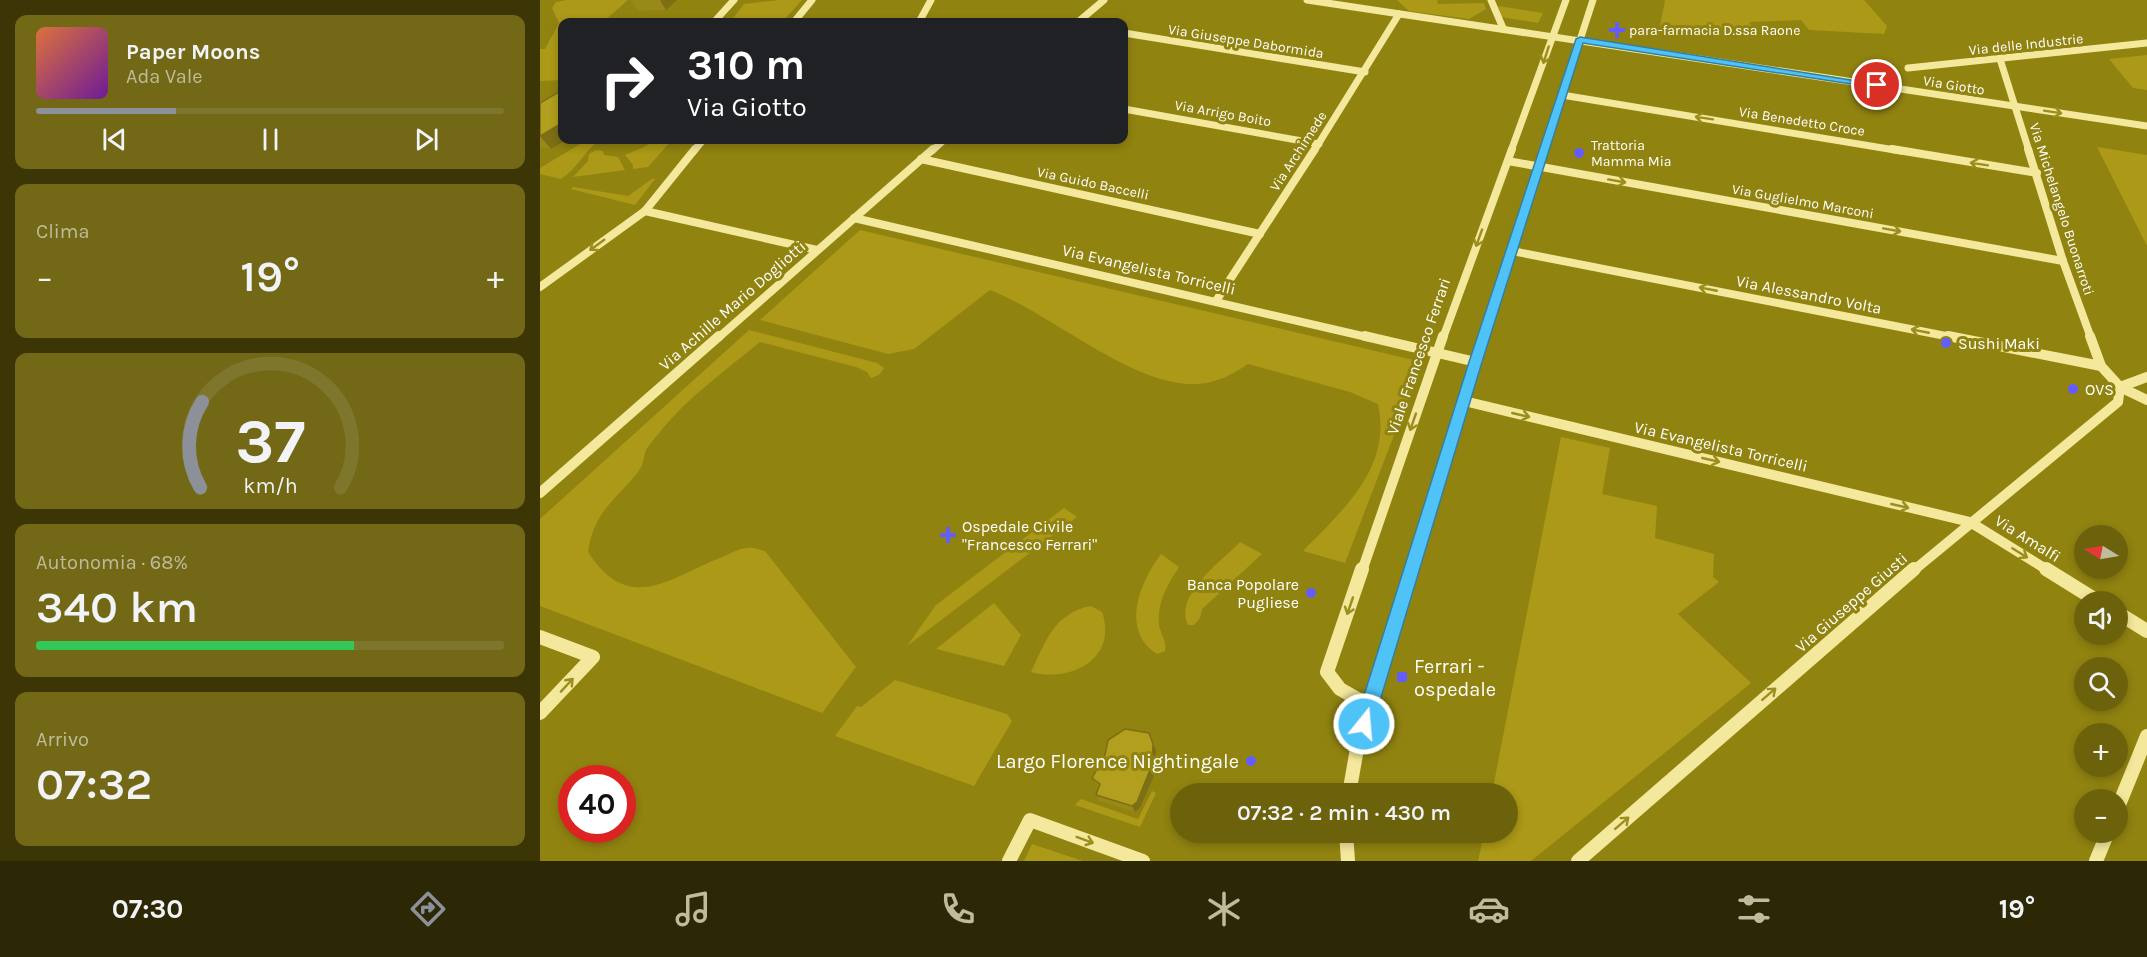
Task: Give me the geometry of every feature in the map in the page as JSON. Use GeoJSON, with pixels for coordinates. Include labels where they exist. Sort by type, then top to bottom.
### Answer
{"type":"FeatureCollection","features":[{"type":"Feature","properties":{"kind":"street"},"geometry":{"type":"LineString","coordinates":[[718,18],[734,0]]}},
{"type":"Feature","properties":{"kind":"street"},"geometry":{"type":"LineString","coordinates":[[797,18],[812,0]]}},
{"type":"Feature","properties":{"kind":"street"},"geometry":{"type":"LineString","coordinates":[[920,18],[931,0]]}},
{"type":"Feature","properties":{"kind":"street"},"geometry":{"type":"LineString","coordinates":[[1083,18],[1104,0]]}},
{"type":"Feature","properties":{"kind":"street","name":"Via Giotto"},"geometry":{"type":"LineString","coordinates":[[1307,0],[1580,39],[2147,126]]}},
{"type":"Feature","properties":{"kind":"street"},"geometry":{"type":"LineString","coordinates":[[1383,0],[1385,12]]}},
{"type":"Feature","properties":{"kind":"street"},"geometry":{"type":"LineString","coordinates":[[1491,0],[1503,28]]}},
{"type":"Feature","properties":{"kind":"street","name":"Viale Francesco Ferrari"},"geometry":{"type":"LineString","coordinates":[[1370,706],[1342,693],[1332,684],[1327,672],[1437,354],[1566,0]]}},
{"type":"Feature","properties":{"kind":"street"},"geometry":{"type":"LineString","coordinates":[[1351,783],[1358,743],[1476,362],[1593,0]]}},
{"type":"Feature","properties":{"kind":"street","name":"Via Archimede"},"geometry":{"type":"LineString","coordinates":[[1216,301],[1365,72],[1399,14]]}},
{"type":"Feature","properties":{"kind":"street","name":"Via Giuseppe Dabormida"},"geometry":{"type":"LineString","coordinates":[[1128,34],[1365,72]]}},
{"type":"Feature","properties":{"kind":"street","name":"Via delle Industrie"},"geometry":{"type":"LineString","coordinates":[[1908,68],[2147,43]]}},
{"type":"Feature","properties":{"kind":"street","name":"Via Michelangelo Buonarroti"},"geometry":{"type":"LineString","coordinates":[[2000,59],[2063,261],[2101,366]]}},
{"type":"Feature","properties":{"kind":"street","name":"Via Benedetto Croce"},"geometry":{"type":"LineString","coordinates":[[1562,95],[2037,173]]}},
{"type":"Feature","properties":{"kind":"street","name":"Via Arrigo Boito"},"geometry":{"type":"LineString","coordinates":[[1128,110],[1318,144]]}},
{"type":"Feature","properties":{"kind":"street"},"geometry":{"type":"LineString","coordinates":[[540,287],[645,211],[700,144]]}},
{"type":"Feature","properties":{"kind":"street","name":"Via Achille Mario Dogliotti"},"geometry":{"type":"LineString","coordinates":[[540,493],[939,144]]}},
{"type":"Feature","properties":{"kind":"street","name":"Via Guido Baccelli"},"geometry":{"type":"LineString","coordinates":[[921,159],[1260,234]]}},
{"type":"Feature","properties":{"kind":"street","name":"Via Guglielmo Marconi"},"geometry":{"type":"LineString","coordinates":[[1508,161],[2063,261]]}},
{"type":"Feature","properties":{"kind":"street"},"geometry":{"type":"LineString","coordinates":[[645,211],[817,250]]}},
{"type":"Feature","properties":{"kind":"street","name":"Via Evangelista Torricelli"},"geometry":{"type":"LineString","coordinates":[[854,218],[1476,362]]}},
{"type":"Feature","properties":{"kind":"street","name":"Via Alessandro Volta"},"geometry":{"type":"LineString","coordinates":[[1512,251],[2101,366]]}},
{"type":"Feature","properties":{"kind":"street"},"geometry":{"type":"LineString","coordinates":[[2101,366],[2120,387],[2147,400]]}},
{"type":"Feature","properties":{"kind":"street"},"geometry":{"type":"LineString","coordinates":[[2120,387],[2147,377]]}},
{"type":"Feature","properties":{"kind":"street","name":"Via Giuseppe Giusti"},"geometry":{"type":"LineString","coordinates":[[1578,861],[1970,522],[2118,402],[2120,387]]}},
{"type":"Feature","properties":{"kind":"street","name":"Via Evangelista Torricelli"},"geometry":{"type":"LineString","coordinates":[[1464,401],[1970,522]]}},
{"type":"Feature","properties":{"kind":"street","name":"Via Amalfi"},"geometry":{"type":"LineString","coordinates":[[1970,522],[2081,591]]}},
{"type":"Feature","properties":{"kind":"street"},"geometry":{"type":"LineString","coordinates":[[2128,619],[2147,631]]}},
{"type":"Feature","properties":{"kind":"street"},"geometry":{"type":"LineString","coordinates":[[540,637],[593,657],[540,713]]}},
{"type":"Feature","properties":{"kind":"street"},"geometry":{"type":"LineString","coordinates":[[2125,789],[2147,736]]}},
{"type":"Feature","properties":{"kind":"street"},"geometry":{"type":"LineString","coordinates":[[1009,861],[1030,820],[1143,861]]}},
{"type":"Feature","properties":{"kind":"street"},"geometry":{"type":"LineString","coordinates":[[1347,843],[1348,861]]}},
{"type":"Feature","properties":{"kind":"street"},"geometry":{"type":"LineString","coordinates":[[2096,861],[2103,843]]}},
{"type":"Feature","properties":{"kind":"shaded area"},"geometry":{"type":"Polygon","coordinates":[[[628,0],[608,18],[558,18],[558,21],[552,8],[556,2],[628,0]]]}},
{"type":"Feature","properties":{"kind":"shaded area"},"geometry":{"type":"Polygon","coordinates":[[[802,0],[786,18],[733,18],[744,4],[802,0]]]}},
{"type":"Feature","properties":{"kind":"shaded area"},"geometry":{"type":"Polygon","coordinates":[[[1397,0],[1437,0],[1438,4],[1484,3],[1486,9],[1469,19],[1409,11],[1397,0]]]}},
{"type":"Feature","properties":{"kind":"shaded area"},"geometry":{"type":"Polygon","coordinates":[[[1665,0],[1864,0],[1887,26],[1884,34],[1809,30],[1801,20],[1749,22],[1756,33],[1707,34],[1660,26],[1665,0]]]}},
{"type":"Feature","properties":{"kind":"shaded area"},"geometry":{"type":"Polygon","coordinates":[[[1498,6],[1543,13],[1538,23],[1502,17],[1498,6]]]}},
{"type":"Feature","properties":{"kind":"shaded area"},"geometry":{"type":"Polygon","coordinates":[[[558,25],[558,80],[540,81],[540,49],[545,49],[558,25]]]}},
{"type":"Feature","properties":{"kind":"shaded area"},"geometry":{"type":"Polygon","coordinates":[[[2147,55],[2147,90],[2133,88],[2109,59],[2147,55]]]}},
{"type":"Feature","properties":{"kind":"shaded area"},"geometry":{"type":"Polygon","coordinates":[[[580,144],[595,144],[561,179],[540,174],[540,168],[580,144]]]}},
{"type":"Feature","properties":{"kind":"shaded area"},"geometry":{"type":"Polygon","coordinates":[[[668,144],[648,167],[633,169],[633,165],[625,155],[646,146],[668,144]]]}},
{"type":"Feature","properties":{"kind":"shaded area"},"geometry":{"type":"Polygon","coordinates":[[[2097,147],[2147,155],[2147,246],[2097,147]]]}},
{"type":"Feature","properties":{"kind":"shaded area"},"geometry":{"type":"Polygon","coordinates":[[[596,150],[603,151],[604,155],[618,157],[625,170],[573,177],[588,161],[589,154],[596,150]]]}},
{"type":"Feature","properties":{"kind":"shaded area"},"geometry":{"type":"Polygon","coordinates":[[[655,179],[635,205],[571,189],[573,187],[628,196],[655,179]]]}},
{"type":"Feature","properties":{"kind":"shaded area"},"geometry":{"type":"Polygon","coordinates":[[[860,230],[1422,362],[1345,563],[1303,551],[1348,503],[1371,468],[1378,448],[1380,427],[1378,404],[1350,392],[1248,364],[1212,382],[1198,384],[1173,382],[1120,362],[1040,315],[990,290],[914,349],[888,354],[760,320],[860,230]]]}},
{"type":"Feature","properties":{"kind":"shaded area"},"geometry":{"type":"Polygon","coordinates":[[[749,330],[877,363],[884,368],[879,375],[871,378],[867,372],[856,367],[760,342],[697,394],[663,428],[646,450],[640,469],[600,516],[588,552],[604,572],[620,583],[636,587],[652,586],[669,581],[741,549],[751,548],[765,551],[856,667],[822,713],[540,606],[540,519],[749,330]]]}},
{"type":"Feature","properties":{"kind":"shaded area"},"geometry":{"type":"Polygon","coordinates":[[[1561,437],[1610,448],[1602,494],[1657,506],[1655,538],[1714,554],[1713,577],[1719,582],[1678,614],[1751,683],[1531,861],[1478,861],[1482,843],[1518,843],[1518,783],[1494,783],[1561,437]]]}},
{"type":"Feature","properties":{"kind":"shaded area"},"geometry":{"type":"Polygon","coordinates":[[[1064,508],[1077,517],[907,646],[936,605],[1064,508]]]}},
{"type":"Feature","properties":{"kind":"shaded area"},"geometry":{"type":"Polygon","coordinates":[[[1240,542],[1262,554],[1202,609],[1200,618],[1194,625],[1188,625],[1185,613],[1193,590],[1240,542]]]}},
{"type":"Feature","properties":{"kind":"shaded area"},"geometry":{"type":"Polygon","coordinates":[[[1161,554],[1179,567],[1167,587],[1160,608],[1159,624],[1165,651],[1157,654],[1146,644],[1139,632],[1136,619],[1137,606],[1146,578],[1161,554]]]}},
{"type":"Feature","properties":{"kind":"shaded area"},"geometry":{"type":"Polygon","coordinates":[[[994,603],[1021,635],[1004,666],[936,649],[994,603]]]}},
{"type":"Feature","properties":{"kind":"shaded area"},"geometry":{"type":"Polygon","coordinates":[[[1091,606],[1102,612],[1105,628],[1103,642],[1097,654],[1076,670],[1062,674],[1031,672],[1047,639],[1060,622],[1068,615],[1091,606]]]}},
{"type":"Feature","properties":{"kind":"shaded area"},"geometry":{"type":"Polygon","coordinates":[[[895,680],[1007,714],[1012,721],[974,786],[835,736],[857,706],[861,707],[895,680]]]}},
{"type":"Feature","properties":{"kind":"shaded area"},"geometry":{"type":"Polygon","coordinates":[[[1152,791],[1156,793],[1140,827],[1075,805],[1081,799],[1138,819],[1152,791]]]}},
{"type":"Feature","properties":{"kind":"shaded area"},"geometry":{"type":"Polygon","coordinates":[[[1032,844],[1083,861],[1024,861],[1032,844]]]}},
{"type":"Feature","properties":{"kind":"building"},"geometry":{"type":"Polygon","coordinates":[[[558,92],[558,125],[540,136],[540,103],[558,92]]]}},
{"type":"Feature","properties":{"kind":"building"},"geometry":{"type":"Polygon","coordinates":[[[1125,729],[1149,733],[1153,744],[1152,765],[1137,802],[1132,806],[1096,795],[1100,784],[1092,778],[1105,755],[1108,740],[1125,729]]]}},
{"type":"Feature","properties":{"kind":"place","name":"para-farmacia D.ssa Raone"},"geometry":{"type":"Point","coordinates":[1617,30]}},
{"type":"Feature","properties":{"kind":"place","name":"Trattoria Mamma Mia"},"geometry":{"type":"Point","coordinates":[1579,153]}},
{"type":"Feature","properties":{"kind":"place","name":"Sushi Maki"},"geometry":{"type":"Point","coordinates":[1946,343]}},
{"type":"Feature","properties":{"kind":"place","name":"OVS"},"geometry":{"type":"Point","coordinates":[2073,389]}},
{"type":"Feature","properties":{"kind":"place","name":"Ospedale Civile \"Francesco Ferrari\""},"geometry":{"type":"Point","coordinates":[948,535]}},
{"type":"Feature","properties":{"kind":"place","name":"Banca Popolare Pugliese"},"geometry":{"type":"Point","coordinates":[1311,593]}},
{"type":"Feature","properties":{"kind":"place","name":"Ferrari - ospedale"},"geometry":{"type":"Point","coordinates":[1402,677]}},
{"type":"Feature","properties":{"kind":"place","name":"Largo Florence Nightingale"},"geometry":{"type":"Point","coordinates":[1251,761]}},
{"type":"Feature","properties":{"kind":"route"},"geometry":{"type":"LineString","coordinates":[[1364,724],[1476,362],[1580,39],[1877,85]]}}]}
